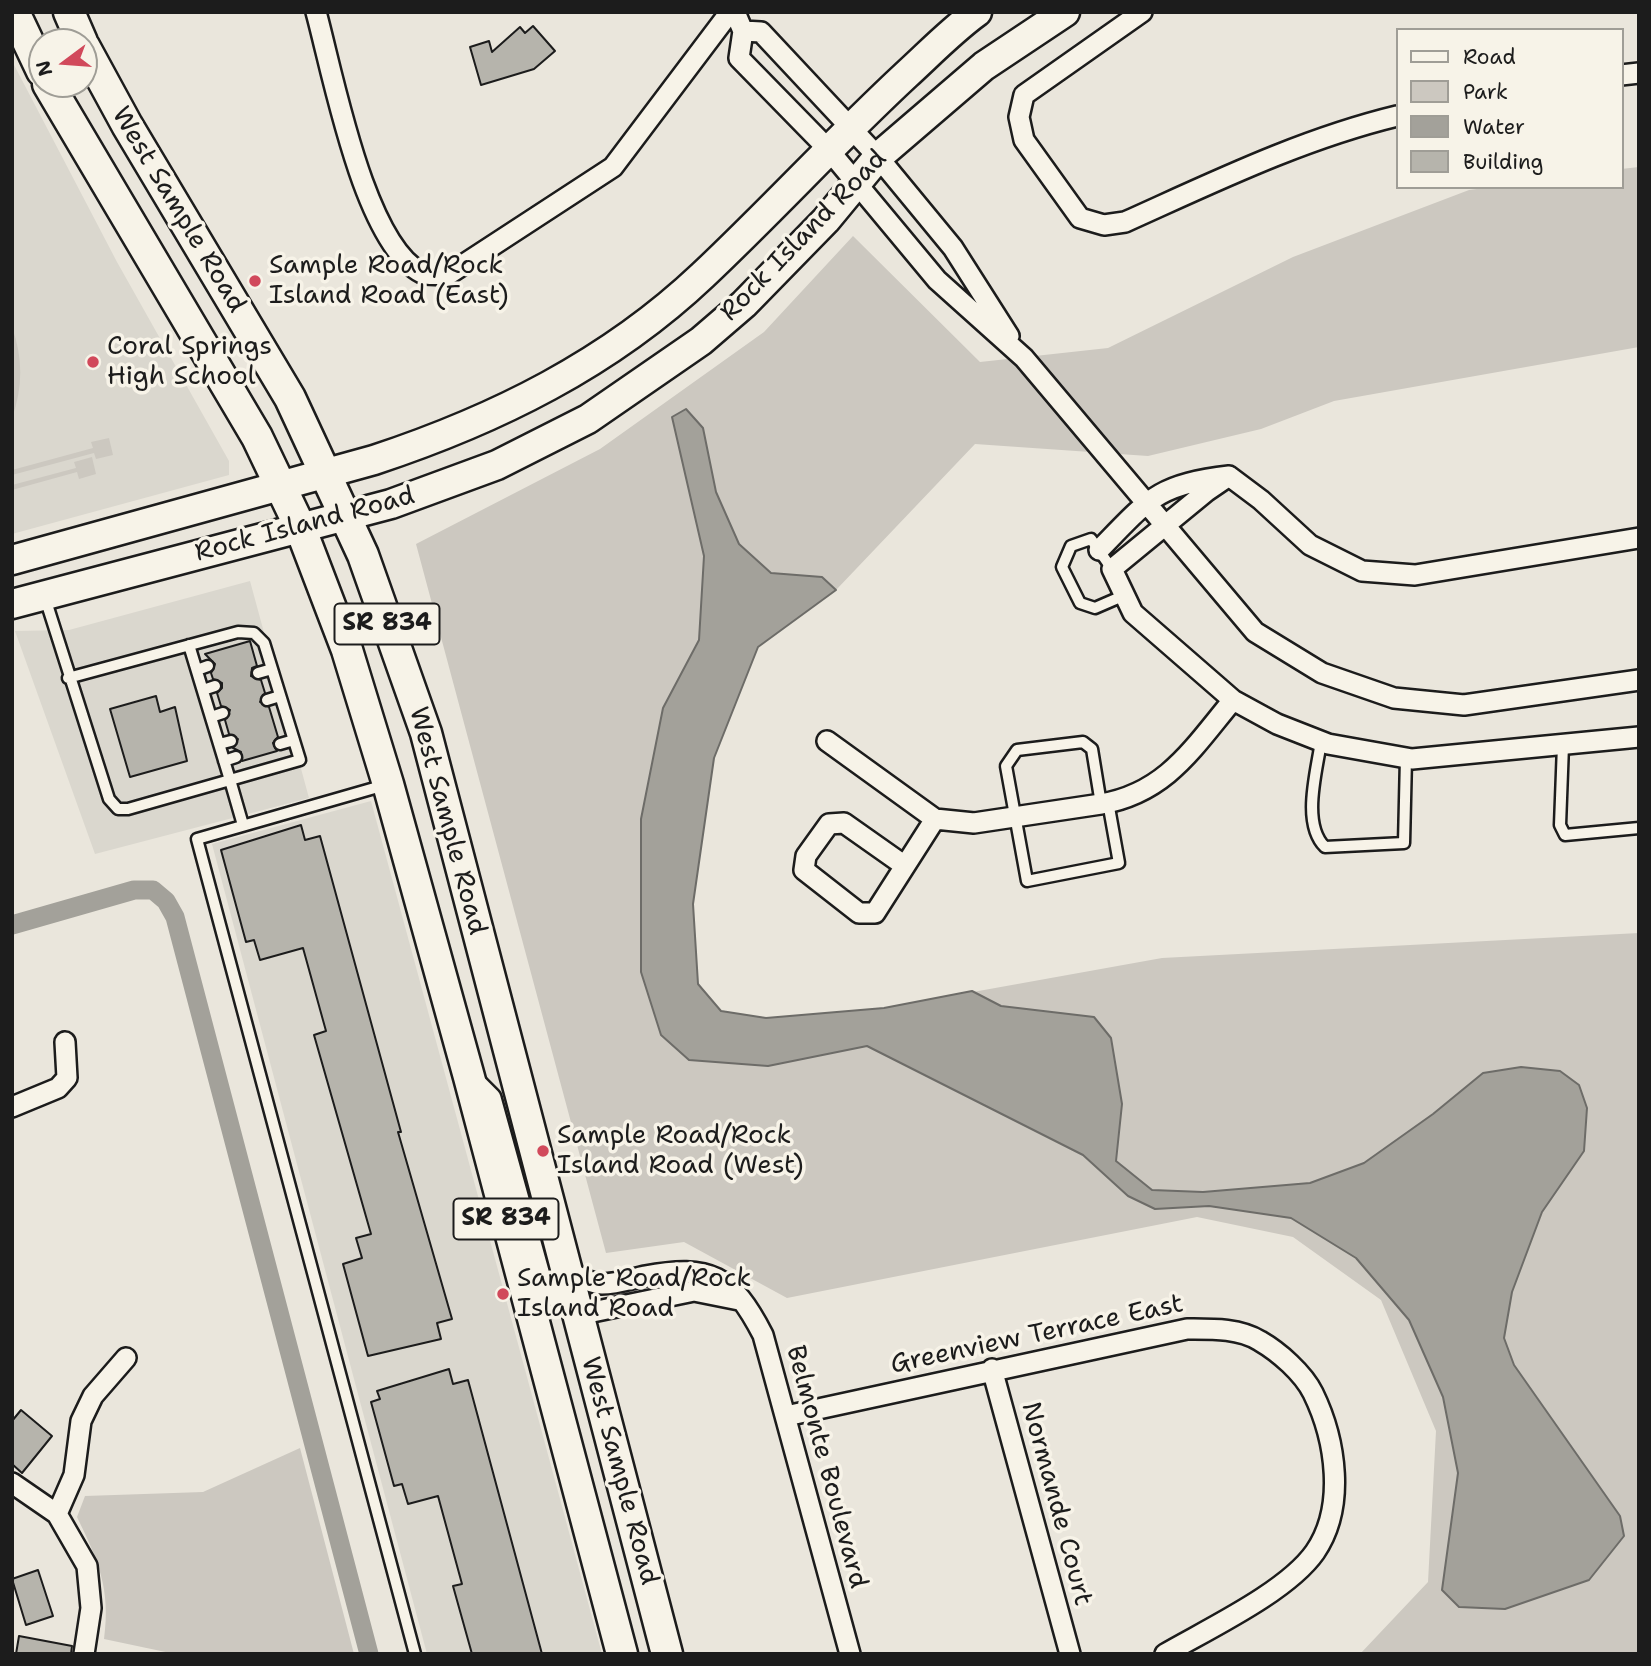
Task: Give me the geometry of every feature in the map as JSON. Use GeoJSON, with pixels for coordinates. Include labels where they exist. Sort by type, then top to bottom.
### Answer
{"type":"FeatureCollection","features":[{"type":"Feature","properties":{"kind":"main road"},"geometry":{"type":"LineString","coordinates":[[13,12],[28,43]]}},
{"type":"Feature","properties":{"kind":"main road","name":"Rock Island Road"},"geometry":{"type":"LineString","coordinates":[[12,560],[428,442],[538,394],[595,360],[700,278],[850,127],[977,12]]}},
{"type":"Feature","properties":{"kind":"main road","name":"Rock Island Road"},"geometry":{"type":"LineString","coordinates":[[12,604],[391,504],[497,465],[589,419],[701,341],[744,304],[826,220],[878,157],[985,66],[1065,12]]}},
{"type":"Feature","properties":{"kind":"main road","name":"West Sample Road"},"geometry":{"type":"LineString","coordinates":[[98,72],[290,398],[363,555],[426,733],[667,1654]]}},
{"type":"Feature","properties":{"kind":"main road","name":"West Sample Road"},"geometry":{"type":"LineString","coordinates":[[56,98],[252,427],[300,527],[347,650],[388,784],[469,1077],[622,1654]]}},
{"type":"Feature","properties":{"kind":"main road"},"geometry":{"type":"LineString","coordinates":[[534,1328],[567,1353],[613,1532],[645,1574]]}},
{"type":"Feature","properties":{"kind":"street"},"geometry":{"type":"LineString","coordinates":[[316,12],[357,162],[376,220],[405,261],[425,275],[449,274],[613,167],[733,12],[743,31],[739,58],[828,149],[937,280],[1024,358]]}},
{"type":"Feature","properties":{"kind":"street"},"geometry":{"type":"LineString","coordinates":[[1142,12],[1024,95],[1019,117],[1024,140],[1080,218],[1104,225],[1125,222],[1256,163],[1369,123],[1396,116]]}},
{"type":"Feature","properties":{"kind":"street"},"geometry":{"type":"LineString","coordinates":[[743,31],[761,32],[878,157],[953,248],[1024,358],[1255,632],[1322,673],[1394,698],[1464,705],[1639,680]]}},
{"type":"Feature","properties":{"kind":"street"},"geometry":{"type":"LineString","coordinates":[[1229,476],[1112,569],[1133,613],[1233,700],[1277,724],[1321,741],[1406,758],[1639,737]]}},
{"type":"Feature","properties":{"kind":"street"},"geometry":{"type":"LineString","coordinates":[[1099,550],[1144,503],[1187,481],[1229,476],[1261,500],[1310,545],[1362,571],[1415,575],[1639,538]]}},
{"type":"Feature","properties":{"kind":"street"},"geometry":{"type":"LineString","coordinates":[[827,741],[935,819],[974,823],[1105,803],[1161,782],[1233,700]]}},
{"type":"Feature","properties":{"kind":"street"},"geometry":{"type":"LineString","coordinates":[[905,866],[844,823],[829,824],[806,856],[804,870],[859,913],[875,913],[905,866],[935,819]]}},
{"type":"Feature","properties":{"kind":"street"},"geometry":{"type":"LineString","coordinates":[[12,1107],[58,1088],[67,1077],[65,1042]]}},
{"type":"Feature","properties":{"kind":"street"},"geometry":{"type":"LineString","coordinates":[[469,1077],[491,1098],[544,1286],[578,1315],[694,1291],[740,1300]]}},
{"type":"Feature","properties":{"kind":"street","name":"Belmonte Boulevard"},"geometry":{"type":"LineString","coordinates":[[566,1271],[599,1284],[675,1270],[703,1271],[717,1277],[740,1300],[763,1335],[850,1654]]}},
{"type":"Feature","properties":{"kind":"street","name":"Greenview Terrace East"},"geometry":{"type":"LineString","coordinates":[[786,1416],[992,1369],[1187,1329],[1222,1328],[1259,1340],[1291,1365],[1313,1392],[1329,1438],[1336,1471],[1332,1511],[1315,1552],[1281,1586],[1165,1654]]}},
{"type":"Feature","properties":{"kind":"street"},"geometry":{"type":"LineString","coordinates":[[57,1514],[74,1475],[81,1421],[93,1396],[126,1358]]}},
{"type":"Feature","properties":{"kind":"street","name":"Normande Court"},"geometry":{"type":"LineString","coordinates":[[992,1369],[1070,1654]]}},
{"type":"Feature","properties":{"kind":"street"},"geometry":{"type":"LineString","coordinates":[[12,1483],[57,1514],[88,1566],[92,1608],[84,1654]]}},
{"type":"Feature","properties":{"kind":"lane"},"geometry":{"type":"LineString","coordinates":[[1112,569],[1091,538],[1071,546],[1062,567],[1070,589],[1080,603],[1095,608],[1125,595]]}},
{"type":"Feature","properties":{"kind":"lane"},"geometry":{"type":"LineString","coordinates":[[44,595],[68,678],[109,799],[118,809],[128,809],[300,760],[266,649],[254,633],[238,632],[68,678]]}},
{"type":"Feature","properties":{"kind":"lane"},"geometry":{"type":"LineString","coordinates":[[189,645],[243,825]]}},
{"type":"Feature","properties":{"kind":"lane"},"geometry":{"type":"LineString","coordinates":[[253,653],[266,649]]}},
{"type":"Feature","properties":{"kind":"lane"},"geometry":{"type":"LineString","coordinates":[[197,670],[208,666]]}},
{"type":"Feature","properties":{"kind":"lane"},"geometry":{"type":"LineString","coordinates":[[258,673],[272,669]]}},
{"type":"Feature","properties":{"kind":"lane"},"geometry":{"type":"LineString","coordinates":[[203,690],[215,686]]}},
{"type":"Feature","properties":{"kind":"lane"},"geometry":{"type":"LineString","coordinates":[[267,700],[280,696]]}},
{"type":"Feature","properties":{"kind":"lane"},"geometry":{"type":"LineString","coordinates":[[211,717],[223,713]]}},
{"type":"Feature","properties":{"kind":"lane"},"geometry":{"type":"LineString","coordinates":[[276,728],[289,724]]}},
{"type":"Feature","properties":{"kind":"lane"},"geometry":{"type":"LineString","coordinates":[[280,744],[294,740]]}},
{"type":"Feature","properties":{"kind":"lane"},"geometry":{"type":"LineString","coordinates":[[219,744],[231,741]]}},
{"type":"Feature","properties":{"kind":"lane"},"geometry":{"type":"LineString","coordinates":[[1321,741],[1313,826],[1318,840],[1325,847],[1404,843],[1406,758]]}},
{"type":"Feature","properties":{"kind":"lane"},"geometry":{"type":"LineString","coordinates":[[1083,742],[1092,749],[1119,863],[1027,881],[1015,817],[1006,766],[1017,750],[1083,742]]}},
{"type":"Feature","properties":{"kind":"lane"},"geometry":{"type":"LineString","coordinates":[[1563,745],[1560,825],[1565,835],[1639,828]]}},
{"type":"Feature","properties":{"kind":"lane"},"geometry":{"type":"LineString","coordinates":[[224,761],[236,757]]}},
{"type":"Feature","properties":{"kind":"lane"},"geometry":{"type":"LineString","coordinates":[[388,784],[197,839],[415,1654]]}},
{"type":"Feature","properties":{"kind":"shaded area","name":"Coral Springs High School"},"geometry":{"type":"Polygon","coordinates":[[[12,61],[28,92],[28,98],[31,98],[117,262],[229,461],[229,475],[12,534],[12,61]]]}},
{"type":"Feature","properties":{"kind":"shaded area"},"geometry":{"type":"Polygon","coordinates":[[[250,581],[309,798],[95,854],[15,631],[69,630],[250,581]]]}},
{"type":"Feature","properties":{"kind":"shaded area"},"geometry":{"type":"Polygon","coordinates":[[[371,801],[602,1654],[427,1654],[212,844],[371,801]]]}},
{"type":"Feature","properties":{"kind":"green space"},"geometry":{"type":"Polygon","coordinates":[[[1639,167],[1639,347],[1334,401],[1261,429],[1148,456],[975,444],[836,590],[758,647],[714,758],[693,904],[698,984],[721,1011],[766,1018],[884,1008],[1162,958],[1639,933],[1639,1654],[1360,1654],[1428,1582],[1436,1431],[1381,1300],[1293,1237],[1197,1217],[787,1298],[684,1242],[606,1253],[416,544],[600,449],[764,332],[853,236],[980,362],[1108,348],[1293,257],[1469,190],[1623,189],[1623,169],[1639,167]]]}},
{"type":"Feature","properties":{"kind":"green space"},"geometry":{"type":"Polygon","coordinates":[[[12,327],[20,372],[12,418],[12,327]]]}},
{"type":"Feature","properties":{"kind":"green space"},"geometry":{"type":"Polygon","coordinates":[[[109,438],[113,455],[96,459],[94,453],[12,475],[12,470],[93,448],[91,442],[109,438]]]}},
{"type":"Feature","properties":{"kind":"green space"},"geometry":{"type":"Polygon","coordinates":[[[92,457],[96,474],[79,479],[77,472],[12,490],[12,485],[76,468],[74,462],[92,457]]]}},
{"type":"Feature","properties":{"kind":"green space"},"geometry":{"type":"Polygon","coordinates":[[[300,1448],[354,1654],[175,1654],[104,1639],[106,1605],[101,1575],[77,1517],[85,1496],[203,1492],[300,1448]]]}},
{"type":"Feature","properties":{"kind":"water"},"geometry":{"type":"Polygon","coordinates":[[[686,409],[703,428],[716,492],[739,544],[771,573],[822,577],[836,590],[758,647],[714,758],[693,904],[698,984],[721,1011],[766,1018],[884,1008],[972,991],[1001,1006],[1094,1017],[1111,1038],[1122,1104],[1116,1161],[1152,1190],[1203,1192],[1310,1183],[1364,1163],[1433,1114],[1483,1073],[1521,1067],[1560,1071],[1579,1085],[1587,1108],[1584,1151],[1542,1212],[1512,1292],[1504,1338],[1514,1365],[1620,1516],[1624,1536],[1589,1580],[1505,1609],[1459,1607],[1442,1590],[1458,1473],[1443,1397],[1409,1320],[1356,1258],[1291,1218],[1209,1206],[1155,1209],[1128,1196],[1083,1155],[867,1046],[768,1066],[689,1060],[661,1035],[641,972],[641,819],[663,708],[699,640],[704,556],[672,417],[686,409]]]}},
{"type":"Feature","properties":{"kind":"building"},"geometry":{"type":"Polygon","coordinates":[[[533,26],[555,51],[534,69],[481,85],[470,47],[489,41],[492,52],[520,27],[525,33],[533,26]]]}},
{"type":"Feature","properties":{"kind":"building"},"geometry":{"type":"Polygon","coordinates":[[[250,641],[257,666],[252,668],[251,676],[261,680],[265,693],[260,702],[269,707],[278,737],[273,743],[277,751],[242,761],[241,752],[233,748],[238,739],[229,734],[225,720],[230,710],[221,706],[217,693],[222,688],[222,683],[213,679],[211,673],[215,664],[205,654],[250,641]]]}},
{"type":"Feature","properties":{"kind":"building"},"geometry":{"type":"Polygon","coordinates":[[[156,696],[160,712],[175,707],[187,761],[130,777],[110,709],[156,696]]]}},
{"type":"Feature","properties":{"kind":"building"},"geometry":{"type":"Polygon","coordinates":[[[301,825],[305,840],[320,836],[401,1132],[398,1132],[452,1319],[437,1323],[441,1339],[368,1356],[343,1264],[362,1258],[356,1238],[371,1234],[314,1035],[326,1031],[303,948],[260,960],[254,940],[246,942],[221,850],[301,825]]]}},
{"type":"Feature","properties":{"kind":"building"},"geometry":{"type":"Polygon","coordinates":[[[449,1369],[453,1384],[468,1380],[542,1654],[472,1654],[453,1586],[462,1584],[438,1496],[408,1504],[402,1484],[394,1486],[371,1402],[380,1399],[377,1391],[449,1369]]]}},
{"type":"Feature","properties":{"kind":"building"},"geometry":{"type":"Polygon","coordinates":[[[21,1410],[52,1436],[22,1473],[12,1464],[12,1421],[21,1410]]]}},
{"type":"Feature","properties":{"kind":"building"},"geometry":{"type":"Polygon","coordinates":[[[38,1570],[53,1616],[26,1625],[12,1579],[38,1570]]]}},
{"type":"Feature","properties":{"kind":"building"},"geometry":{"type":"Polygon","coordinates":[[[19,1636],[72,1646],[71,1654],[16,1654],[19,1636]]]}},
{"type":"Feature","properties":{"kind":"waterway"},"geometry":{"type":"LineString","coordinates":[[12,925],[134,890],[153,890],[166,901],[175,917],[369,1654]]}},
{"type":"Feature","properties":{"kind":"place","name":"Sample Road/Rock Island Road (East)"},"geometry":{"type":"Point","coordinates":[255,281]}},
{"type":"Feature","properties":{"kind":"place","name":"Coral Springs High School"},"geometry":{"type":"Point","coordinates":[93,362]}},
{"type":"Feature","properties":{"kind":"place","name":"Sample Road/Rock Island Road (West)"},"geometry":{"type":"Point","coordinates":[543,1151]}},
{"type":"Feature","properties":{"kind":"place","name":"Sample Road/Rock Island Road"},"geometry":{"type":"Point","coordinates":[503,1294]}}]}
